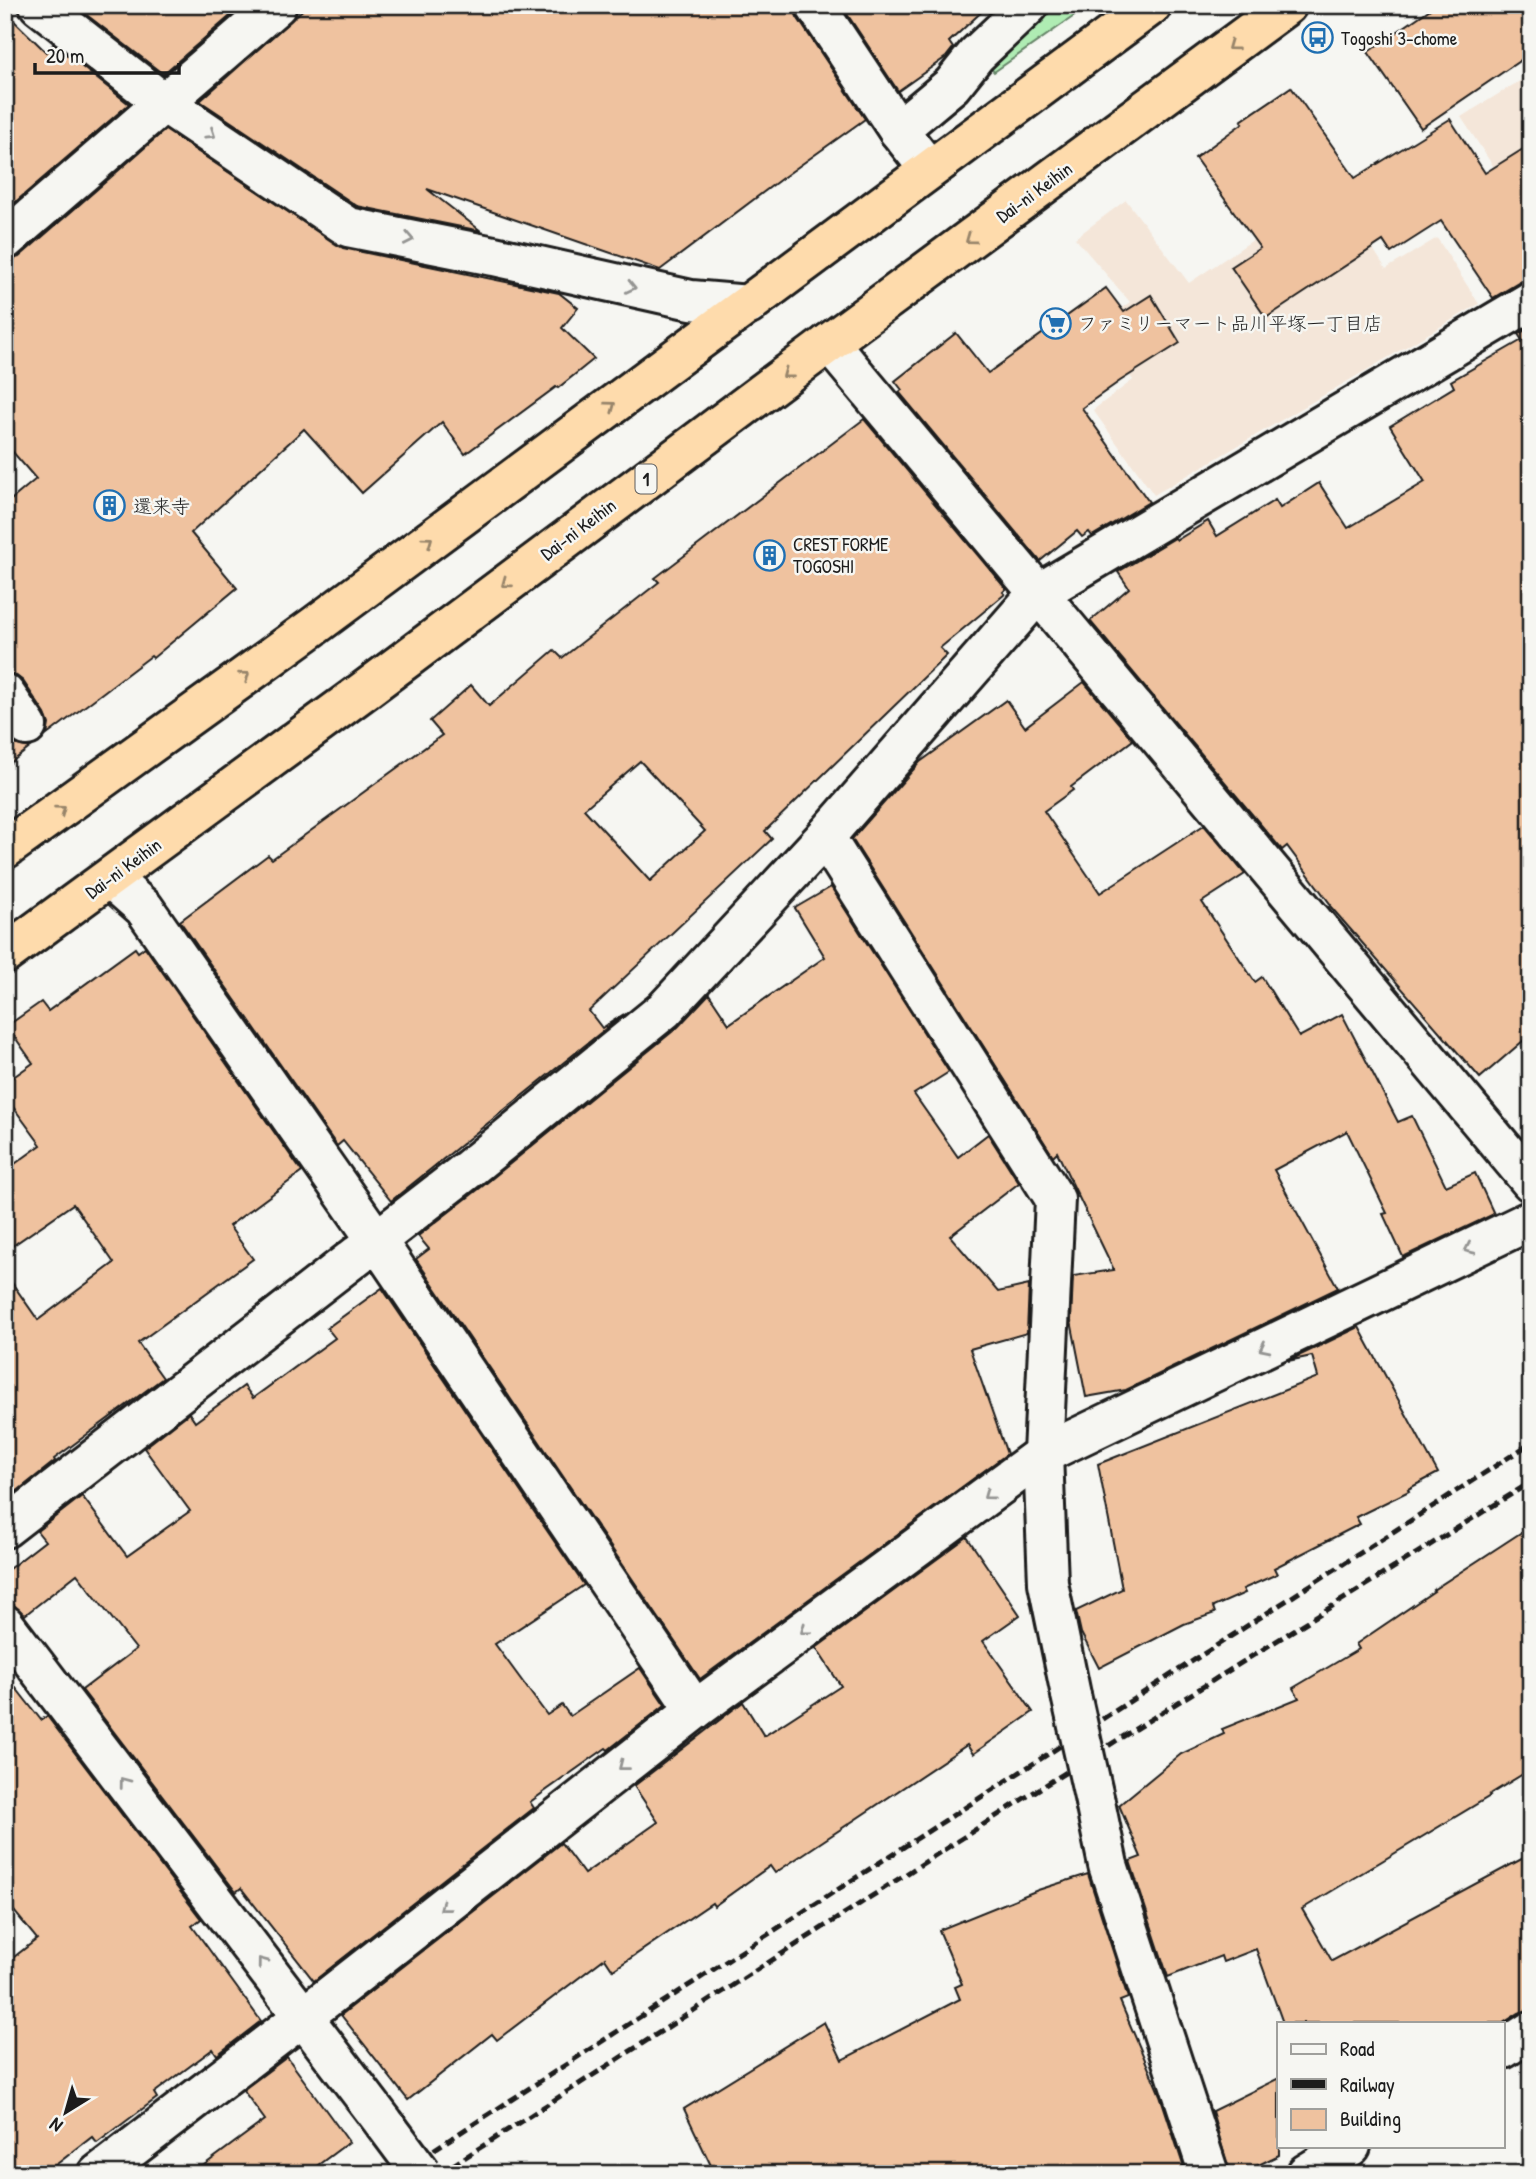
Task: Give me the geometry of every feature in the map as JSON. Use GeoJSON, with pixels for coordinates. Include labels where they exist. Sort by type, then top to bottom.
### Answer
{"type":"FeatureCollection","features":[{"type":"Feature","properties":{"kind":"highway"},"geometry":{"type":"LineString","coordinates":[[5,849],[313,626],[1152,5]]}},
{"type":"Feature","properties":{"kind":"highway","name":"Dai-ni Keihin"},"geometry":{"type":"LineString","coordinates":[[5,954],[1287,5]]}},
{"type":"Feature","properties":{"kind":"street"},"geometry":{"type":"LineString","coordinates":[[38,5],[164,103],[348,227],[691,300],[748,305]]}},
{"type":"Feature","properties":{"kind":"street"},"geometry":{"type":"LineString","coordinates":[[5,240],[277,5]]}},
{"type":"Feature","properties":{"kind":"street"},"geometry":{"type":"LineString","coordinates":[[815,5],[898,130],[929,169]]}},
{"type":"Feature","properties":{"kind":"street"},"geometry":{"type":"LineString","coordinates":[[898,130],[952,85],[976,55],[1029,5]]}},
{"type":"Feature","properties":{"kind":"street"},"geometry":{"type":"LineString","coordinates":[[5,1528],[377,1241],[664,1010],[825,837],[1037,594],[1531,301]]}},
{"type":"Feature","properties":{"kind":"street"},"geometry":{"type":"LineString","coordinates":[[829,343],[1531,1182]]}},
{"type":"Feature","properties":{"kind":"street"},"geometry":{"type":"LineString","coordinates":[[5,694],[27,726]]}},
{"type":"Feature","properties":{"kind":"street"},"geometry":{"type":"LineString","coordinates":[[825,837],[1055,1199],[1043,1454],[1048,1583],[1108,1865],[1209,2174]]}},
{"type":"Feature","properties":{"kind":"street"},"geometry":{"type":"LineString","coordinates":[[110,877],[144,908],[377,1241],[695,1710]]}},
{"type":"Feature","properties":{"kind":"street"},"geometry":{"type":"LineString","coordinates":[[98,2174],[304,2017],[695,1710],[1043,1454],[1531,1220]]}},
{"type":"Feature","properties":{"kind":"street"},"geometry":{"type":"LineString","coordinates":[[5,1625],[422,2174]]}},
{"type":"Feature","properties":{"kind":"street"},"geometry":{"type":"LineString","coordinates":[[1504,2048],[1531,2031]]}},
{"type":"Feature","properties":{"kind":"street"},"geometry":{"type":"LineString","coordinates":[[1307,2174],[1347,2148]]}},
{"type":"Feature","properties":{"kind":"shaded area"},"geometry":{"type":"Polygon","coordinates":[[[1531,74],[1531,224],[1461,117],[1531,74]]]}},
{"type":"Feature","properties":{"kind":"shaded area"},"geometry":{"type":"Polygon","coordinates":[[[1333,186],[1386,269],[1437,238],[1479,304],[1154,495],[1093,410],[1133,380],[1096,327],[1130,302],[1075,238],[1126,200],[1189,283],[1333,186]]]}},
{"type":"Feature","properties":{"kind":"green space"},"geometry":{"type":"Polygon","coordinates":[[[1045,5],[1090,5],[994,72],[984,61],[1045,5]]]}},
{"type":"Feature","properties":{"kind":"building"},"geometry":{"type":"Polygon","coordinates":[[[82,5],[243,5],[163,74],[79,9],[82,5]]]}},
{"type":"Feature","properties":{"kind":"building"},"geometry":{"type":"Polygon","coordinates":[[[308,5],[793,5],[797,17],[865,119],[660,270],[427,189],[481,231],[357,206],[200,101],[308,5]]]}},
{"type":"Feature","properties":{"kind":"building"},"geometry":{"type":"Polygon","coordinates":[[[841,5],[989,5],[949,42],[953,48],[946,57],[898,91],[841,5]]]}},
{"type":"Feature","properties":{"kind":"building"},"geometry":{"type":"Polygon","coordinates":[[[1436,5],[1531,5],[1531,53],[1421,128],[1368,52],[1436,5]]]}},
{"type":"Feature","properties":{"kind":"building"},"geometry":{"type":"Polygon","coordinates":[[[5,12],[46,52],[53,44],[129,104],[5,211],[5,12]]]}},
{"type":"Feature","properties":{"kind":"building"},"geometry":{"type":"Polygon","coordinates":[[[1291,87],[1355,178],[1450,119],[1485,173],[1531,144],[1531,279],[1520,282],[1493,298],[1441,221],[1391,253],[1383,241],[1266,318],[1231,267],[1260,248],[1195,158],[1243,123],[1241,121],[1291,87]]]}},
{"type":"Feature","properties":{"kind":"building"},"geometry":{"type":"Polygon","coordinates":[[[165,130],[343,248],[559,293],[578,308],[562,328],[594,359],[465,454],[442,422],[362,493],[304,429],[191,533],[237,588],[153,658],[151,656],[47,735],[49,724],[45,714],[23,681],[5,672],[5,505],[36,479],[5,443],[5,261],[19,257],[165,130]]]}},
{"type":"Feature","properties":{"kind":"building"},"geometry":{"type":"Polygon","coordinates":[[[1106,288],[1124,312],[1151,295],[1180,343],[1082,408],[1149,502],[1092,536],[1089,532],[1082,537],[1077,531],[1040,561],[899,392],[902,390],[895,381],[956,333],[988,373],[1106,288]]]}},
{"type":"Feature","properties":{"kind":"building"},"geometry":{"type":"Polygon","coordinates":[[[1531,327],[1531,1034],[1480,1078],[1330,906],[1287,846],[1282,850],[1090,621],[1129,588],[1118,572],[1208,521],[1217,536],[1275,500],[1280,508],[1319,483],[1348,528],[1425,482],[1390,426],[1454,387],[1451,381],[1522,340],[1518,334],[1531,327]]]}},
{"type":"Feature","properties":{"kind":"building"},"geometry":{"type":"Polygon","coordinates":[[[864,419],[1006,589],[1003,592],[1005,594],[940,648],[947,655],[765,831],[772,839],[589,1011],[602,1028],[624,1014],[391,1201],[343,1141],[337,1146],[180,921],[268,855],[272,859],[442,735],[430,721],[471,685],[489,706],[554,650],[562,658],[659,582],[655,578],[864,419]],[[640,761],[584,809],[650,881],[705,831],[640,761]]]}},
{"type":"Feature","properties":{"kind":"building"},"geometry":{"type":"Polygon","coordinates":[[[1084,682],[1133,740],[1044,811],[1100,893],[1204,825],[1245,874],[1202,902],[1255,982],[1262,977],[1299,1037],[1342,1014],[1398,1122],[1412,1116],[1446,1186],[1475,1173],[1494,1214],[1403,1257],[1383,1214],[1387,1213],[1347,1131],[1274,1170],[1338,1288],[1126,1390],[1086,1397],[1071,1321],[1073,1276],[1114,1270],[1057,1152],[1053,1156],[852,839],[920,762],[1006,700],[1025,727],[1084,682]]]}},
{"type":"Feature","properties":{"kind":"building"},"geometry":{"type":"Polygon","coordinates":[[[5,733],[17,745],[31,747],[5,767],[5,733]]]}},
{"type":"Feature","properties":{"kind":"building"},"geometry":{"type":"Polygon","coordinates":[[[831,887],[949,1072],[914,1094],[958,1157],[988,1134],[1019,1183],[950,1236],[998,1292],[1029,1285],[1027,1333],[970,1349],[1007,1454],[700,1679],[416,1259],[429,1249],[418,1236],[678,1027],[709,994],[729,1024],[825,957],[795,908],[831,887]]]}},
{"type":"Feature","properties":{"kind":"building"},"geometry":{"type":"Polygon","coordinates":[[[145,947],[302,1172],[229,1226],[253,1259],[138,1343],[163,1378],[54,1459],[55,1461],[11,1496],[5,1488],[5,1273],[38,1320],[114,1263],[73,1204],[5,1251],[5,1171],[41,1145],[5,1096],[5,1083],[33,1063],[7,1026],[41,1002],[48,1011],[135,948],[138,952],[145,947]]]}},
{"type":"Feature","properties":{"kind":"building"},"geometry":{"type":"Polygon","coordinates":[[[382,1288],[584,1585],[495,1644],[547,1715],[562,1705],[570,1716],[640,1668],[665,1705],[608,1750],[606,1748],[530,1802],[534,1808],[314,1981],[241,1888],[236,1892],[82,1690],[136,1649],[77,1574],[25,1615],[14,1605],[5,1604],[5,1572],[45,1541],[37,1531],[82,1496],[127,1556],[190,1511],[144,1448],[189,1413],[195,1422],[244,1386],[253,1398],[335,1338],[327,1328],[382,1288]]]}},
{"type":"Feature","properties":{"kind":"building"},"geometry":{"type":"Polygon","coordinates":[[[1359,1327],[1438,1473],[1408,1489],[1409,1491],[1356,1517],[1360,1524],[1274,1568],[1277,1574],[1243,1589],[1245,1593],[1213,1607],[1215,1613],[1184,1624],[1099,1668],[1081,1633],[1076,1611],[1122,1589],[1098,1464],[1318,1377],[1312,1356],[1288,1361],[1359,1327]]]}},
{"type":"Feature","properties":{"kind":"building"},"geometry":{"type":"Polygon","coordinates":[[[1531,1526],[1531,1769],[1302,1909],[1332,1961],[1531,1854],[1531,2009],[1504,2022],[1283,2022],[1256,1949],[1223,1962],[1221,1956],[1168,1977],[1130,1861],[1141,1857],[1119,1805],[1181,1754],[1224,1734],[1222,1729],[1299,1698],[1293,1688],[1359,1649],[1356,1644],[1531,1526]]]}},
{"type":"Feature","properties":{"kind":"building"},"geometry":{"type":"Polygon","coordinates":[[[967,1537],[1020,1615],[983,1641],[1033,1712],[973,1754],[967,1745],[775,1873],[770,1866],[714,1906],[712,1903],[613,1970],[605,1958],[497,2040],[492,2034],[408,2100],[341,2015],[561,1843],[584,1874],[658,1822],[634,1786],[743,1702],[764,1736],[841,1686],[816,1648],[967,1537]]]}},
{"type":"Feature","properties":{"kind":"building"},"geometry":{"type":"Polygon","coordinates":[[[5,1674],[41,1720],[47,1716],[201,1919],[192,1926],[261,2021],[217,2055],[213,2049],[154,2093],[157,2098],[97,2143],[92,2137],[44,2174],[5,2174],[5,1964],[37,1939],[5,1900],[5,1674]]]}},
{"type":"Feature","properties":{"kind":"building"},"geometry":{"type":"Polygon","coordinates":[[[1088,1874],[1128,1998],[1120,2001],[1160,2095],[1186,2174],[715,2174],[684,2109],[824,2022],[842,2060],[960,1999],[955,1987],[962,1984],[939,1930],[1038,1890],[1088,1874]]]}},
{"type":"Feature","properties":{"kind":"building"},"geometry":{"type":"Polygon","coordinates":[[[287,2057],[349,2142],[306,2174],[192,2174],[265,2120],[243,2090],[287,2057]]]}},
{"type":"Feature","properties":{"kind":"building"},"geometry":{"type":"Polygon","coordinates":[[[1277,2079],[1279,2155],[1240,2174],[1230,2174],[1212,2111],[1277,2079]]]}},
{"type":"Feature","properties":{"kind":"railway"},"geometry":{"type":"LineString","coordinates":[[396,2174],[1531,1443]]}},
{"type":"Feature","properties":{"kind":"railway"},"geometry":{"type":"LineString","coordinates":[[439,2174],[1023,1799],[1531,1482]]}},
{"type":"Feature","properties":{"kind":"place","name":"Togoshi 3-chome"},"geometry":{"type":"Point","coordinates":[1318,38]}},
{"type":"Feature","properties":{"kind":"place","name":"ファミリーマート品川平塚一丁目店"},"geometry":{"type":"Point","coordinates":[1055,323]}},
{"type":"Feature","properties":{"kind":"place","name":"還来寺"},"geometry":{"type":"Point","coordinates":[110,506]}},
{"type":"Feature","properties":{"kind":"place","name":"CREST FORME TOGOSHI"},"geometry":{"type":"Point","coordinates":[770,555]}}]}
